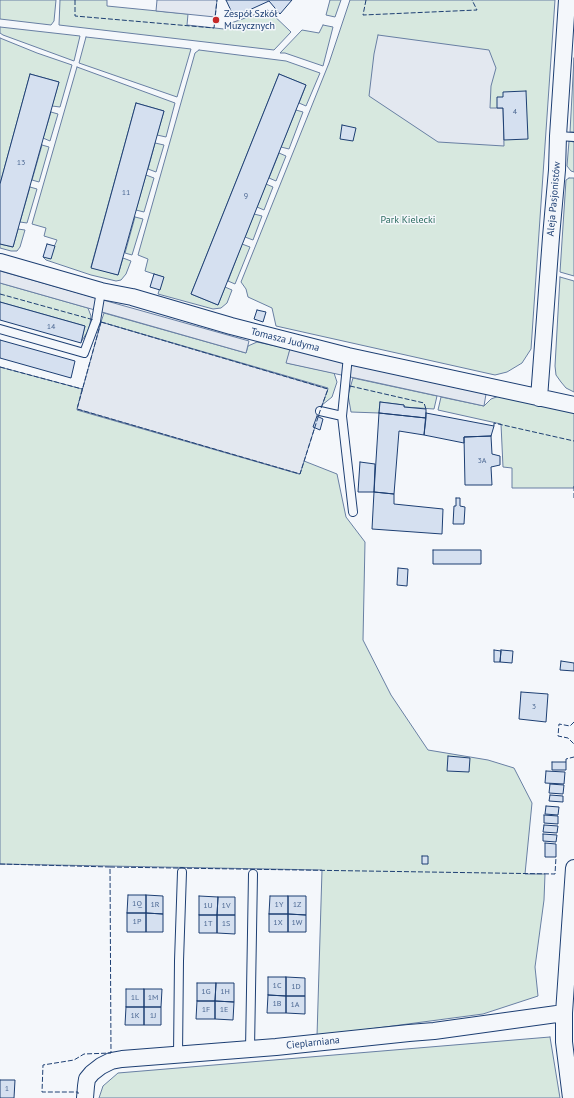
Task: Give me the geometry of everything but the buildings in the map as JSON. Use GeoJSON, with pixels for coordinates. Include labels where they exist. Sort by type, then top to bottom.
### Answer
{"type":"FeatureCollection","features":[{"type":"Feature","properties":{"kind":"street","name":"Aleja Pasjonistów"},"geometry":{"type":"LineString","coordinates":[[539,398],[557,170],[567,0]]}},
{"type":"Feature","properties":{"kind":"street","name":"Tomasza Judyma"},"geometry":{"type":"LineString","coordinates":[[0,262],[101,291],[132,297],[231,326],[348,356],[574,405]]}},
{"type":"Feature","properties":{"kind":"street"},"geometry":{"type":"LineString","coordinates":[[571,1098],[564,1042],[564,1013],[574,868]]}},
{"type":"Feature","properties":{"kind":"street","name":"Cieplarniana"},"geometry":{"type":"LineString","coordinates":[[85,1098],[87,1079],[92,1073],[101,1066],[122,1059],[250,1049],[434,1031],[564,1013]]}},
{"type":"Feature","properties":{"kind":"lane"},"geometry":{"type":"LineString","coordinates":[[558,136],[574,137]]}},
{"type":"Feature","properties":{"kind":"lane"},"geometry":{"type":"LineString","coordinates":[[0,329],[84,353],[96,320],[101,291]]}},
{"type":"Feature","properties":{"kind":"lane"},"geometry":{"type":"LineString","coordinates":[[348,356],[342,416],[353,512]]}},
{"type":"Feature","properties":{"kind":"lane"},"geometry":{"type":"LineString","coordinates":[[320,411],[342,416]]}},
{"type":"Feature","properties":{"kind":"lane"},"geometry":{"type":"LineString","coordinates":[[178,1055],[182,872]]}},
{"type":"Feature","properties":{"kind":"lane"},"geometry":{"type":"LineString","coordinates":[[250,1049],[253,874]]}},
{"type":"Feature","properties":{"kind":"green space"},"geometry":{"type":"Polygon","coordinates":[[[0,0],[56,0],[54,21],[51,25],[0,19],[0,0]]]}},
{"type":"Feature","properties":{"kind":"green space"},"geometry":{"type":"Polygon","coordinates":[[[60,0],[107,0],[107,6],[188,14],[187,25],[224,29],[231,23],[268,10],[291,32],[274,50],[59,25],[60,0]]]}},
{"type":"Feature","properties":{"kind":"green space"},"geometry":{"type":"Polygon","coordinates":[[[330,0],[341,0],[335,17],[326,15],[330,0]]]}},
{"type":"Feature","properties":{"kind":"green space","name":"Park Kielecki"},"geometry":{"type":"Polygon","coordinates":[[[350,0],[555,0],[531,349],[522,363],[507,372],[495,375],[276,326],[272,308],[248,297],[246,289],[241,282],[329,63],[350,0]]]}},
{"type":"Feature","properties":{"kind":"green space"},"geometry":{"type":"Polygon","coordinates":[[[323,25],[333,27],[323,66],[285,53],[280,53],[302,30],[319,33],[323,25]]]}},
{"type":"Feature","properties":{"kind":"green space"},"geometry":{"type":"Polygon","coordinates":[[[0,27],[80,36],[74,61],[3,35],[0,33],[0,27]]]}},
{"type":"Feature","properties":{"kind":"green space"},"geometry":{"type":"Polygon","coordinates":[[[86,37],[191,49],[177,97],[79,63],[86,37]]]}},
{"type":"Feature","properties":{"kind":"green space"},"geometry":{"type":"Polygon","coordinates":[[[0,38],[72,65],[60,107],[52,106],[59,82],[30,74],[0,184],[0,38]]]}},
{"type":"Feature","properties":{"kind":"green space"},"geometry":{"type":"Polygon","coordinates":[[[199,50],[286,61],[320,73],[306,106],[299,103],[306,85],[279,74],[191,294],[218,305],[225,287],[232,290],[227,303],[221,308],[213,309],[158,294],[163,277],[145,271],[148,259],[138,255],[195,53],[199,50]]]}},
{"type":"Feature","properties":{"kind":"green space"},"geometry":{"type":"Polygon","coordinates":[[[574,58],[574,132],[570,132],[574,58]]]}},
{"type":"Feature","properties":{"kind":"green space"},"geometry":{"type":"Polygon","coordinates":[[[77,67],[175,103],[166,137],[157,135],[164,111],[136,103],[91,267],[118,275],[123,258],[131,261],[126,274],[121,280],[116,281],[91,275],[46,260],[43,257],[54,247],[57,240],[44,236],[46,228],[32,224],[77,67]]]}},
{"type":"Feature","properties":{"kind":"green space"},"geometry":{"type":"Polygon","coordinates":[[[296,110],[303,112],[289,149],[281,147],[296,110]]]}},
{"type":"Feature","properties":{"kind":"green space"},"geometry":{"type":"Polygon","coordinates":[[[51,112],[58,114],[50,141],[43,138],[51,112]]]}},
{"type":"Feature","properties":{"kind":"green space"},"geometry":{"type":"Polygon","coordinates":[[[569,141],[574,142],[574,172],[567,166],[569,141]]]}},
{"type":"Feature","properties":{"kind":"green space"},"geometry":{"type":"Polygon","coordinates":[[[155,143],[164,145],[156,172],[148,169],[155,143]]]}},
{"type":"Feature","properties":{"kind":"green space"},"geometry":{"type":"Polygon","coordinates":[[[42,145],[49,147],[39,182],[32,180],[42,145]]]}},
{"type":"Feature","properties":{"kind":"green space"},"geometry":{"type":"Polygon","coordinates":[[[279,153],[286,156],[276,181],[269,178],[279,153]]]}},
{"type":"Feature","properties":{"kind":"green space"},"geometry":{"type":"Polygon","coordinates":[[[146,175],[154,178],[144,212],[136,210],[146,175]]]}},
{"type":"Feature","properties":{"kind":"green space"},"geometry":{"type":"Polygon","coordinates":[[[569,178],[574,178],[574,276],[560,272],[566,180],[569,178]]]}},
{"type":"Feature","properties":{"kind":"green space"},"geometry":{"type":"Polygon","coordinates":[[[266,184],[273,187],[264,210],[257,207],[266,184]]]}},
{"type":"Feature","properties":{"kind":"green space"},"geometry":{"type":"Polygon","coordinates":[[[30,187],[37,189],[27,223],[20,222],[30,187]]]}},
{"type":"Feature","properties":{"kind":"green space"},"geometry":{"type":"Polygon","coordinates":[[[254,214],[262,216],[253,240],[245,237],[254,214]]]}},
{"type":"Feature","properties":{"kind":"green space"},"geometry":{"type":"Polygon","coordinates":[[[135,217],[143,219],[132,255],[125,253],[135,217]]]}},
{"type":"Feature","properties":{"kind":"green space"},"geometry":{"type":"Polygon","coordinates":[[[18,229],[25,230],[20,247],[17,251],[0,248],[0,244],[13,247],[18,229]]]}},
{"type":"Feature","properties":{"kind":"green space"},"geometry":{"type":"Polygon","coordinates":[[[242,244],[250,247],[235,284],[228,281],[242,244]]]}},
{"type":"Feature","properties":{"kind":"green space"},"geometry":{"type":"Polygon","coordinates":[[[560,277],[574,281],[574,392],[566,388],[556,375],[555,366],[560,277]]]}},
{"type":"Feature","properties":{"kind":"green space"},"geometry":{"type":"Polygon","coordinates":[[[0,283],[88,308],[91,316],[88,331],[81,342],[85,326],[0,302],[0,283]]]}},
{"type":"Feature","properties":{"kind":"green space"},"geometry":{"type":"Polygon","coordinates":[[[104,313],[246,353],[248,346],[257,342],[290,349],[287,363],[334,373],[337,382],[332,397],[322,405],[328,388],[101,322],[104,313]]]}},
{"type":"Feature","properties":{"kind":"green space"},"geometry":{"type":"Polygon","coordinates":[[[0,367],[82,389],[77,410],[299,474],[304,461],[337,474],[346,517],[365,542],[363,640],[391,695],[428,750],[488,760],[514,768],[532,803],[525,874],[545,874],[544,900],[535,967],[538,996],[483,1014],[317,1036],[322,870],[0,864],[0,367]]]}},
{"type":"Feature","properties":{"kind":"green space"},"geometry":{"type":"Polygon","coordinates":[[[353,378],[437,396],[434,409],[404,407],[404,405],[380,402],[379,413],[351,412],[348,395],[353,378]]]}},
{"type":"Feature","properties":{"kind":"green space"},"geometry":{"type":"Polygon","coordinates":[[[499,396],[574,412],[574,488],[512,488],[512,468],[503,467],[501,424],[438,410],[441,397],[484,406],[491,399],[499,396]]]}},
{"type":"Feature","properties":{"kind":"green space"},"geometry":{"type":"Polygon","coordinates":[[[550,1037],[560,1098],[99,1098],[103,1086],[118,1073],[550,1037]]]}},
{"type":"Feature","properties":{"kind":"shaded area"},"geometry":{"type":"Polygon","coordinates":[[[157,0],[217,0],[215,17],[156,11],[157,0]]]}},
{"type":"Feature","properties":{"kind":"shaded area"},"geometry":{"type":"Polygon","coordinates":[[[378,35],[489,50],[496,68],[491,86],[490,108],[503,108],[504,146],[438,142],[369,96],[378,35]]]}},
{"type":"Feature","properties":{"kind":"shaded area"},"geometry":{"type":"Polygon","coordinates":[[[0,271],[249,341],[246,353],[0,283],[0,271]]]}},
{"type":"Feature","properties":{"kind":"shaded area"},"geometry":{"type":"Polygon","coordinates":[[[101,322],[328,389],[300,474],[77,409],[101,322]]]}},
{"type":"Feature","properties":{"kind":"shaded area"},"geometry":{"type":"Polygon","coordinates":[[[290,349],[486,394],[484,406],[286,363],[290,349]]]}},
{"type":"Feature","properties":{"kind":"fence"},"geometry":{"type":"LineString","coordinates":[[75,0],[75,16],[214,28],[217,0]]}},
{"type":"Feature","properties":{"kind":"fence"},"geometry":{"type":"LineString","coordinates":[[366,0],[363,15],[477,10],[472,0]]}},
{"type":"Feature","properties":{"kind":"fence"},"geometry":{"type":"LineString","coordinates":[[0,294],[94,320]]}},
{"type":"Feature","properties":{"kind":"fence"},"geometry":{"type":"LineString","coordinates":[[101,322],[328,389],[300,474],[77,409],[101,322]]}},
{"type":"Feature","properties":{"kind":"fence"},"geometry":{"type":"LineString","coordinates":[[0,367],[82,389],[83,388]]}},
{"type":"Feature","properties":{"kind":"fence"},"geometry":{"type":"LineString","coordinates":[[350,386],[424,403],[426,409]]}},
{"type":"Feature","properties":{"kind":"fence"},"geometry":{"type":"LineString","coordinates":[[494,426],[494,423],[574,441]]}},
{"type":"Feature","properties":{"kind":"fence"},"geometry":{"type":"LineString","coordinates":[[574,486],[574,499]]}},
{"type":"Feature","properties":{"kind":"fence"},"geometry":{"type":"LineString","coordinates":[[574,722],[570,726],[559,724],[558,736],[568,738],[574,744]]}},
{"type":"Feature","properties":{"kind":"fence"},"geometry":{"type":"LineString","coordinates":[[566,762],[566,759],[574,757]]}},
{"type":"Feature","properties":{"kind":"fence"},"geometry":{"type":"LineString","coordinates":[[110,867],[555,874],[556,857]]}},
{"type":"Feature","properties":{"kind":"fence"},"geometry":{"type":"LineString","coordinates":[[0,864],[110,867],[111,1053],[84,1054],[74,1060],[43,1065],[42,1092],[78,1092],[78,1094]]}},
{"type":"Feature","properties":{"kind":"place","name":"Zespół Szkół Muzycznych"},"geometry":{"type":"Point","coordinates":[216,20]}}]}
